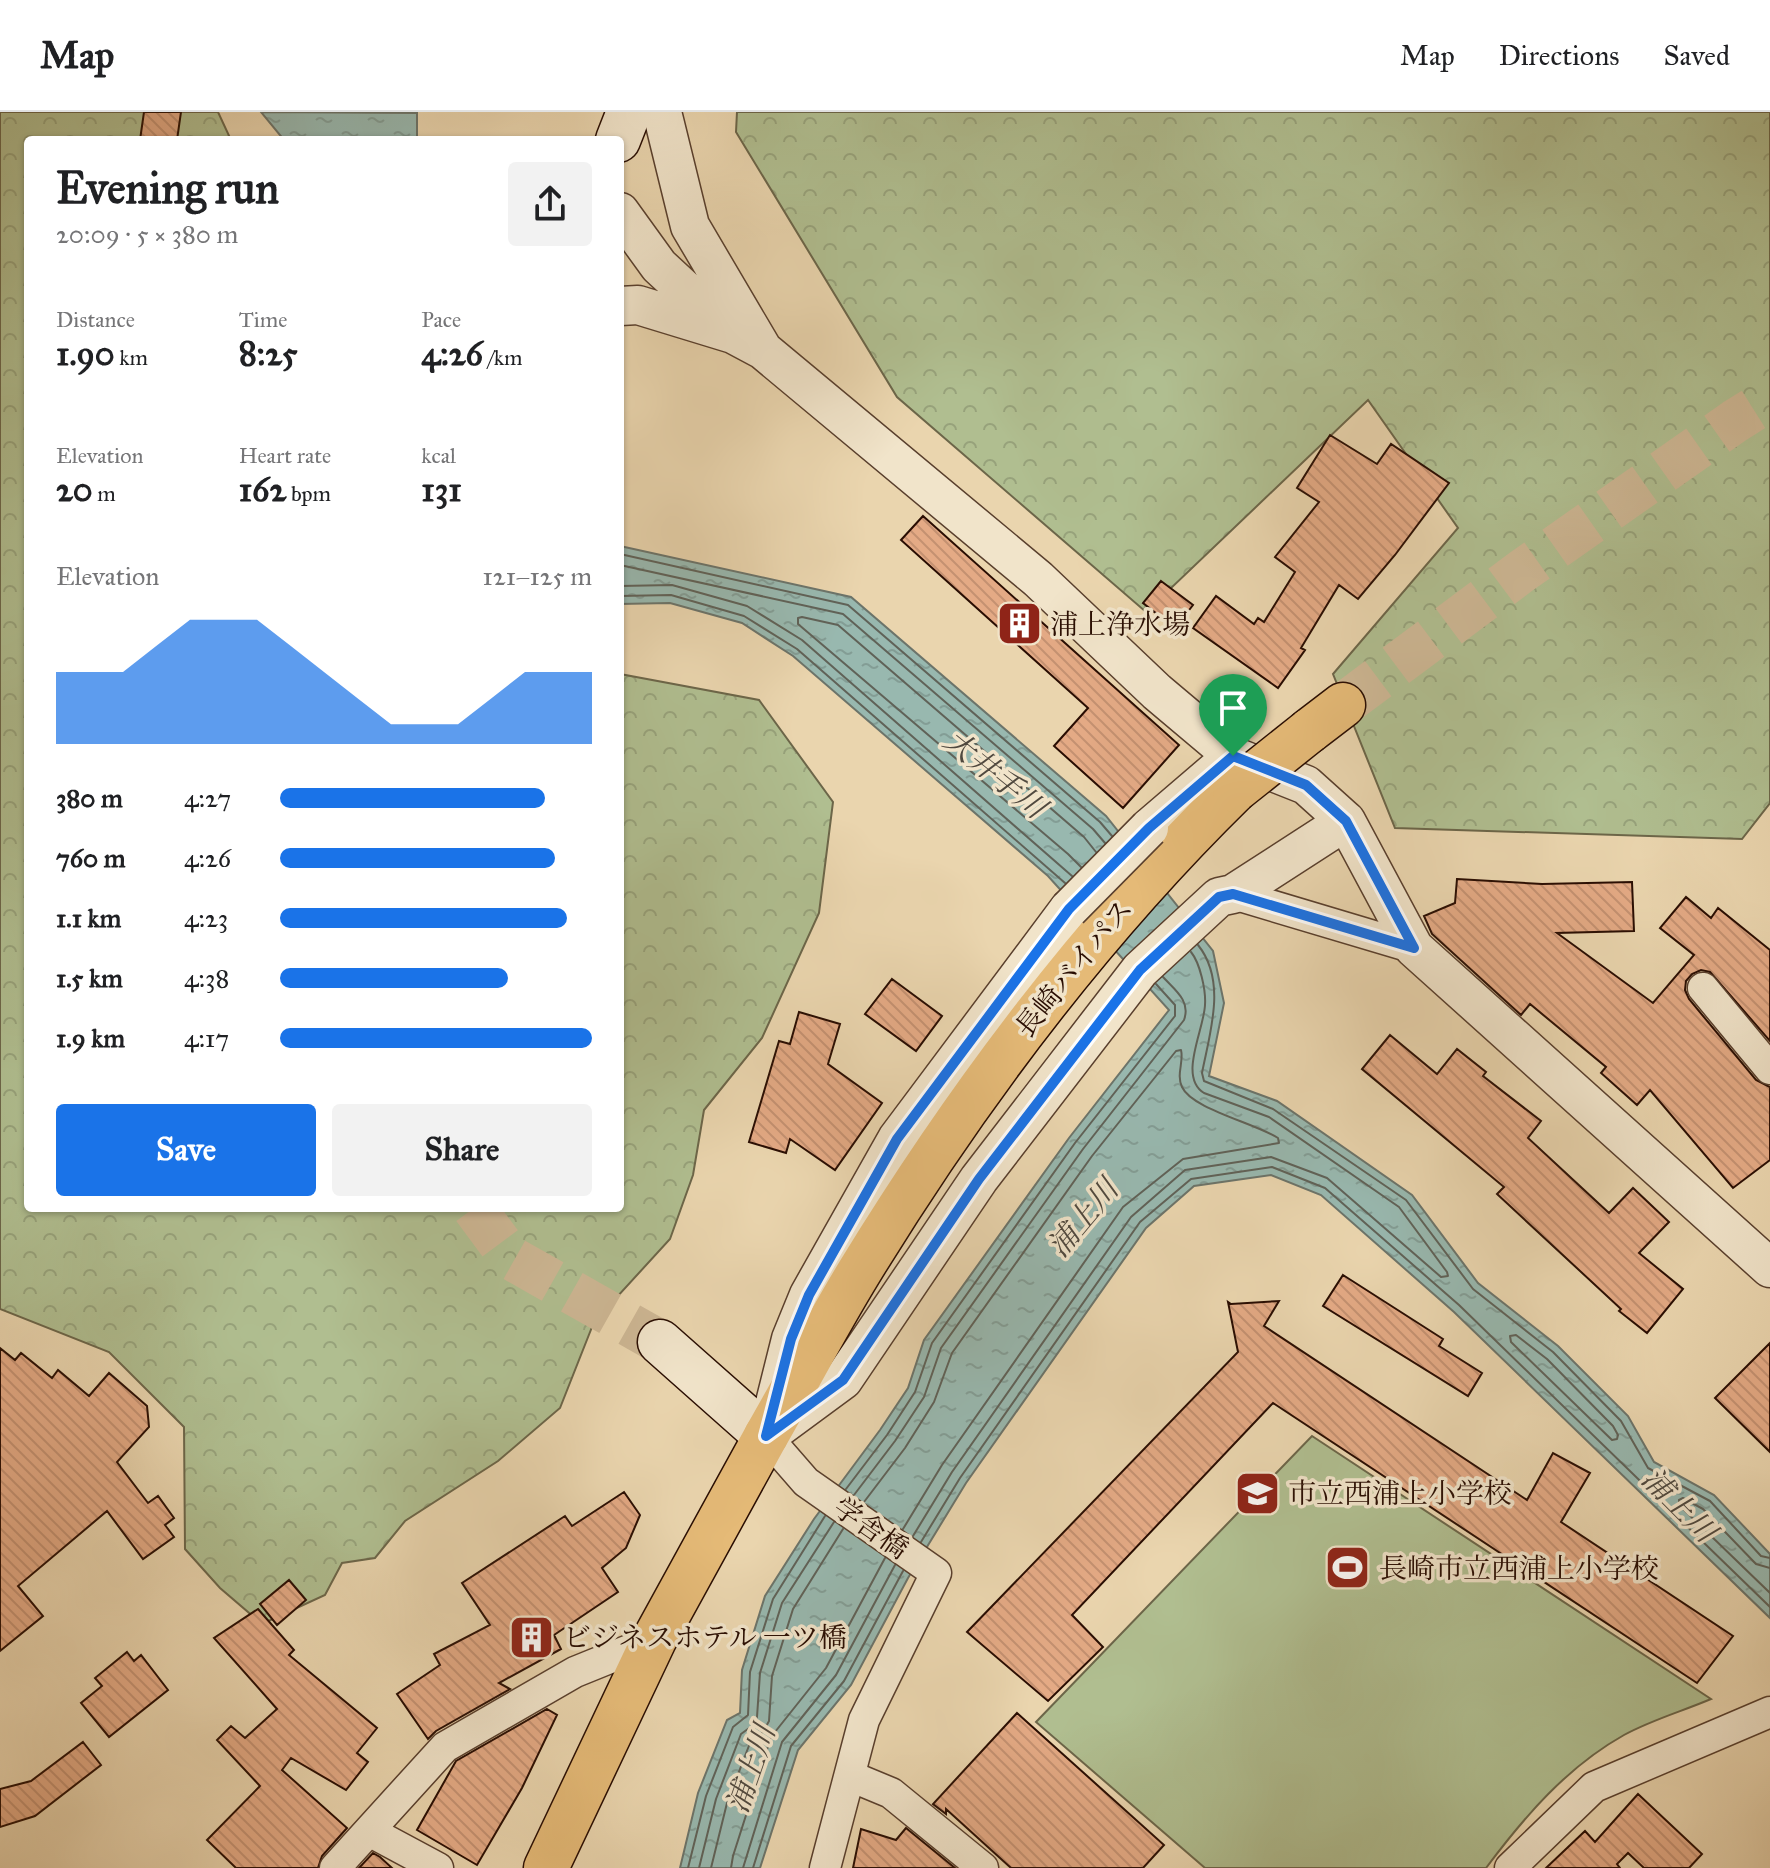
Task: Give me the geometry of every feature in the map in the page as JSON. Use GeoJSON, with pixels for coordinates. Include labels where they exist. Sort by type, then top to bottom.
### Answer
{"type":"FeatureCollection","features":[{"type":"Feature","properties":{"kind":"main road"},"geometry":{"type":"LineString","coordinates":[[620,136],[629,112]]}},
{"type":"Feature","properties":{"kind":"main road","name":"長崎バイパス"},"geometry":{"type":"LineString","coordinates":[[546,1868],[654,1640],[766,1436],[862,1279],[896,1212],[1011,1046],[1107,940],[1191,869],[1240,784],[1332,726]]}},
{"type":"Feature","properties":{"kind":"main road"},"geometry":{"type":"LineString","coordinates":[[660,1342],[766,1436]]}},
{"type":"Feature","properties":{"kind":"street"},"geometry":{"type":"LineString","coordinates":[[662,112],[690,226],[748,342]]}},
{"type":"Feature","properties":{"kind":"street"},"geometry":{"type":"LineString","coordinates":[[624,218],[659,266],[1038,579],[1157,692],[1240,784],[1306,785],[1346,821],[1414,948],[1770,1268]]}},
{"type":"Feature","properties":{"kind":"street"},"geometry":{"type":"LineString","coordinates":[[624,306],[638,305],[748,342]]}},
{"type":"Feature","properties":{"kind":"street"},"geometry":{"type":"LineString","coordinates":[[766,1436],[791,1339],[809,1295],[897,1139],[1107,940],[1191,869],[1346,821]]}},
{"type":"Feature","properties":{"kind":"street"},"geometry":{"type":"LineString","coordinates":[[1191,869],[1414,948]]}},
{"type":"Feature","properties":{"kind":"street"},"geometry":{"type":"LineString","coordinates":[[766,1436],[843,1380],[979,1179],[1107,940]]}},
{"type":"Feature","properties":{"kind":"street"},"geometry":{"type":"LineString","coordinates":[[1703,988],[1770,1069]]}},
{"type":"Feature","properties":{"kind":"street","name":"学舎橋"},"geometry":{"type":"LineString","coordinates":[[766,1436],[806,1482],[936,1573],[864,1720],[850,1776]]}},
{"type":"Feature","properties":{"kind":"street"},"geometry":{"type":"LineString","coordinates":[[335,1868],[445,1747],[575,1672],[654,1640]]}},
{"type":"Feature","properties":{"kind":"street"},"geometry":{"type":"LineString","coordinates":[[1510,1868],[1594,1787],[1770,1712]]}},
{"type":"Feature","properties":{"kind":"street"},"geometry":{"type":"LineString","coordinates":[[825,1868],[850,1776],[891,1793],[983,1868]]}},
{"type":"Feature","properties":{"kind":"street"},"geometry":{"type":"LineString","coordinates":[[369,1831],[438,1868]]}},
{"type":"Feature","properties":{"kind":"green space"},"geometry":{"type":"Polygon","coordinates":[[[0,112],[218,112],[229,136],[24,136],[24,1212],[624,1212],[624,675],[759,700],[833,802],[819,913],[762,1038],[704,1110],[693,1175],[670,1239],[594,1322],[560,1408],[498,1461],[405,1521],[375,1558],[342,1563],[325,1595],[262,1624],[220,1588],[185,1549],[184,1427],[109,1352],[0,1309],[0,112]]]}},
{"type":"Feature","properties":{"kind":"green space"},"geometry":{"type":"Polygon","coordinates":[[[737,112],[1770,112],[1770,803],[1742,839],[1395,828],[1333,674],[1458,528],[1368,400],[1146,612],[897,397],[736,132],[737,112]]]}},
{"type":"Feature","properties":{"kind":"green space","name":"長崎市立西浦上小学校"},"geometry":{"type":"Polygon","coordinates":[[[1312,1436],[1711,1699],[1634,1730],[1584,1762],[1548,1794],[1486,1868],[1205,1868],[1036,1722],[1312,1436]]]}},
{"type":"Feature","properties":{"kind":"water"},"geometry":{"type":"Polygon","coordinates":[[[261,112],[417,113],[417,136],[281,136],[261,112]]]}},
{"type":"Feature","properties":{"kind":"water"},"geometry":{"type":"Polygon","coordinates":[[[624,547],[851,597],[1106,816],[1213,951],[1224,1003],[1209,1076],[1277,1101],[1412,1195],[1478,1283],[1558,1346],[1628,1416],[1654,1462],[1714,1495],[1770,1554],[1770,1618],[1454,1312],[1321,1195],[1271,1175],[1194,1186],[1146,1228],[966,1483],[908,1578],[851,1685],[798,1750],[760,1868],[680,1868],[698,1793],[727,1720],[740,1713],[742,1670],[765,1596],[814,1519],[908,1388],[924,1340],[1069,1138],[1169,1010],[1048,876],[793,656],[742,623],[670,603],[624,604],[624,547]]]}},
{"type":"Feature","properties":{"kind":"building"},"geometry":{"type":"Polygon","coordinates":[[[144,112],[181,112],[178,136],[141,136],[144,112]]]}},
{"type":"Feature","properties":{"kind":"building"},"geometry":{"type":"Polygon","coordinates":[[[1330,435],[1377,464],[1391,444],[1449,483],[1358,599],[1339,585],[1301,648],[1305,650],[1278,688],[1193,628],[1216,596],[1254,624],[1258,618],[1264,622],[1295,572],[1275,557],[1319,502],[1297,488],[1330,435]]]}},
{"type":"Feature","properties":{"kind":"building","name":"浦上浄水場"},"geometry":{"type":"Polygon","coordinates":[[[923,516],[1179,745],[1123,808],[1054,746],[1088,708],[901,540],[923,516]]]}},
{"type":"Feature","properties":{"kind":"building"},"geometry":{"type":"Polygon","coordinates":[[[1161,581],[1193,605],[1175,628],[1143,603],[1161,581]]]}},
{"type":"Feature","properties":{"kind":"building"},"geometry":{"type":"Polygon","coordinates":[[[1457,879],[1542,884],[1632,882],[1634,931],[1557,933],[1653,1003],[1694,955],[1660,928],[1686,897],[1711,918],[1718,908],[1770,950],[1770,1041],[1710,972],[1701,970],[1692,974],[1686,981],[1685,990],[1689,999],[1756,1080],[1770,1087],[1770,1160],[1733,1188],[1650,1090],[1637,1105],[1601,1073],[1606,1067],[1530,1004],[1521,1015],[1432,934],[1424,916],[1455,903],[1457,879]]]}},
{"type":"Feature","properties":{"kind":"building"},"geometry":{"type":"Polygon","coordinates":[[[892,979],[942,1016],[916,1051],[865,1014],[892,979]]]}},
{"type":"Feature","properties":{"kind":"building"},"geometry":{"type":"Polygon","coordinates":[[[799,1012],[840,1024],[828,1064],[882,1103],[835,1170],[790,1139],[786,1153],[749,1142],[779,1041],[790,1044],[799,1012]]]}},
{"type":"Feature","properties":{"kind":"building"},"geometry":{"type":"Polygon","coordinates":[[[1390,1035],[1437,1074],[1457,1049],[1486,1072],[1483,1076],[1541,1121],[1528,1138],[1609,1213],[1633,1188],[1669,1222],[1639,1253],[1683,1289],[1647,1333],[1619,1311],[1621,1309],[1497,1194],[1504,1187],[1362,1069],[1390,1035]]]}},
{"type":"Feature","properties":{"kind":"building"},"geometry":{"type":"Polygon","coordinates":[[[1343,1275],[1443,1339],[1439,1346],[1482,1373],[1468,1396],[1323,1306],[1343,1275]]]}},
{"type":"Feature","properties":{"kind":"building","name":"長崎市立西浦上小学校"},"geometry":{"type":"Polygon","coordinates":[[[1279,1301],[1264,1326],[1527,1500],[1553,1453],[1590,1473],[1561,1522],[1733,1636],[1697,1683],[1273,1403],[1072,1615],[1103,1647],[1048,1701],[967,1632],[1238,1352],[1228,1302],[1279,1301]]]}},
{"type":"Feature","properties":{"kind":"building"},"geometry":{"type":"Polygon","coordinates":[[[1770,1343],[1770,1452],[1715,1398],[1770,1343]]]}},
{"type":"Feature","properties":{"kind":"building"},"geometry":{"type":"Polygon","coordinates":[[[0,1348],[15,1360],[21,1353],[52,1378],[58,1370],[89,1396],[109,1373],[147,1406],[149,1427],[117,1462],[148,1503],[158,1496],[174,1518],[165,1525],[174,1537],[143,1559],[107,1511],[18,1586],[43,1616],[0,1651],[0,1348]]]}},
{"type":"Feature","properties":{"kind":"building"},"geometry":{"type":"Polygon","coordinates":[[[624,1492],[640,1515],[626,1548],[602,1568],[618,1592],[554,1635],[561,1649],[499,1683],[510,1689],[436,1731],[428,1739],[397,1694],[440,1665],[434,1654],[490,1625],[462,1583],[565,1516],[572,1526],[624,1492]]]}},
{"type":"Feature","properties":{"kind":"building"},"geometry":{"type":"Polygon","coordinates":[[[289,1580],[306,1600],[277,1625],[260,1604],[289,1580]]]}},
{"type":"Feature","properties":{"kind":"building"},"geometry":{"type":"Polygon","coordinates":[[[258,1609],[294,1650],[289,1655],[377,1728],[357,1753],[368,1762],[346,1790],[291,1758],[282,1770],[347,1828],[322,1856],[318,1868],[236,1868],[207,1840],[260,1786],[217,1740],[231,1726],[245,1738],[277,1709],[214,1638],[258,1609]]]}},
{"type":"Feature","properties":{"kind":"building"},"geometry":{"type":"Polygon","coordinates":[[[127,1652],[134,1661],[141,1655],[168,1690],[109,1737],[81,1703],[102,1686],[95,1678],[127,1652]]]}},
{"type":"Feature","properties":{"kind":"building"},"geometry":{"type":"Polygon","coordinates":[[[547,1709],[557,1715],[522,1788],[477,1865],[417,1830],[456,1761],[547,1709]]]}},
{"type":"Feature","properties":{"kind":"building"},"geometry":{"type":"Polygon","coordinates":[[[1017,1713],[1164,1845],[1143,1868],[1011,1868],[946,1809],[946,1814],[933,1804],[1017,1713]]]}},
{"type":"Feature","properties":{"kind":"building"},"geometry":{"type":"Polygon","coordinates":[[[83,1742],[101,1765],[35,1816],[0,1827],[0,1789],[31,1781],[83,1742]]]}},
{"type":"Feature","properties":{"kind":"building"},"geometry":{"type":"Polygon","coordinates":[[[1638,1794],[1702,1854],[1689,1868],[1644,1868],[1628,1853],[1617,1864],[1620,1868],[1546,1868],[1585,1831],[1595,1842],[1638,1794]]]}},
{"type":"Feature","properties":{"kind":"building"},"geometry":{"type":"Polygon","coordinates":[[[906,1828],[955,1868],[853,1868],[861,1829],[896,1840],[906,1828]]]}},
{"type":"Feature","properties":{"kind":"building"},"geometry":{"type":"Polygon","coordinates":[[[373,1853],[380,1857],[392,1868],[359,1868],[373,1853]]]}},
{"type":"Feature","properties":{"kind":"tunnel"},"geometry":{"type":"LineString","coordinates":[[1343,705],[1522,571],[1770,399]]}},
{"type":"Feature","properties":{"kind":"tunnel"},"geometry":{"type":"LineString","coordinates":[[477,1212],[511,1258],[660,1342]]}},
{"type":"Feature","properties":{"kind":"place","name":"浦上浄水場"},"geometry":{"type":"Point","coordinates":[1019,624]}},
{"type":"Feature","properties":{"kind":"place","name":"市立西浦上小学校"},"geometry":{"type":"Point","coordinates":[1257,1493]}},
{"type":"Feature","properties":{"kind":"place","name":"長崎市立西浦上小学校"},"geometry":{"type":"Point","coordinates":[1348,1568]}},
{"type":"Feature","properties":{"kind":"place","name":"ビジネスホテル 一ツ橋"},"geometry":{"type":"Point","coordinates":[532,1637]}},
{"type":"Feature","properties":{"kind":"route"},"geometry":{"type":"LineString","coordinates":[[1233,756],[1306,785],[1346,821],[1414,948],[1233,894],[1219,897],[1140,970],[979,1179],[843,1380],[766,1436],[791,1339],[809,1295],[897,1139],[1069,909],[1149,828],[1233,756]]}},
{"type":"Feature","properties":{"kind":"water label","name":"大井手川"},"geometry":{"type":"Point","coordinates":[995,774]}},
{"type":"Feature","properties":{"kind":"water label","name":"浦上川"},"geometry":{"type":"Point","coordinates":[1083,1218]}},
{"type":"Feature","properties":{"kind":"water label","name":"浦上川"},"geometry":{"type":"Point","coordinates":[1679,1505]}},
{"type":"Feature","properties":{"kind":"water label","name":"浦上川"},"geometry":{"type":"Point","coordinates":[751,1769]}}]}
